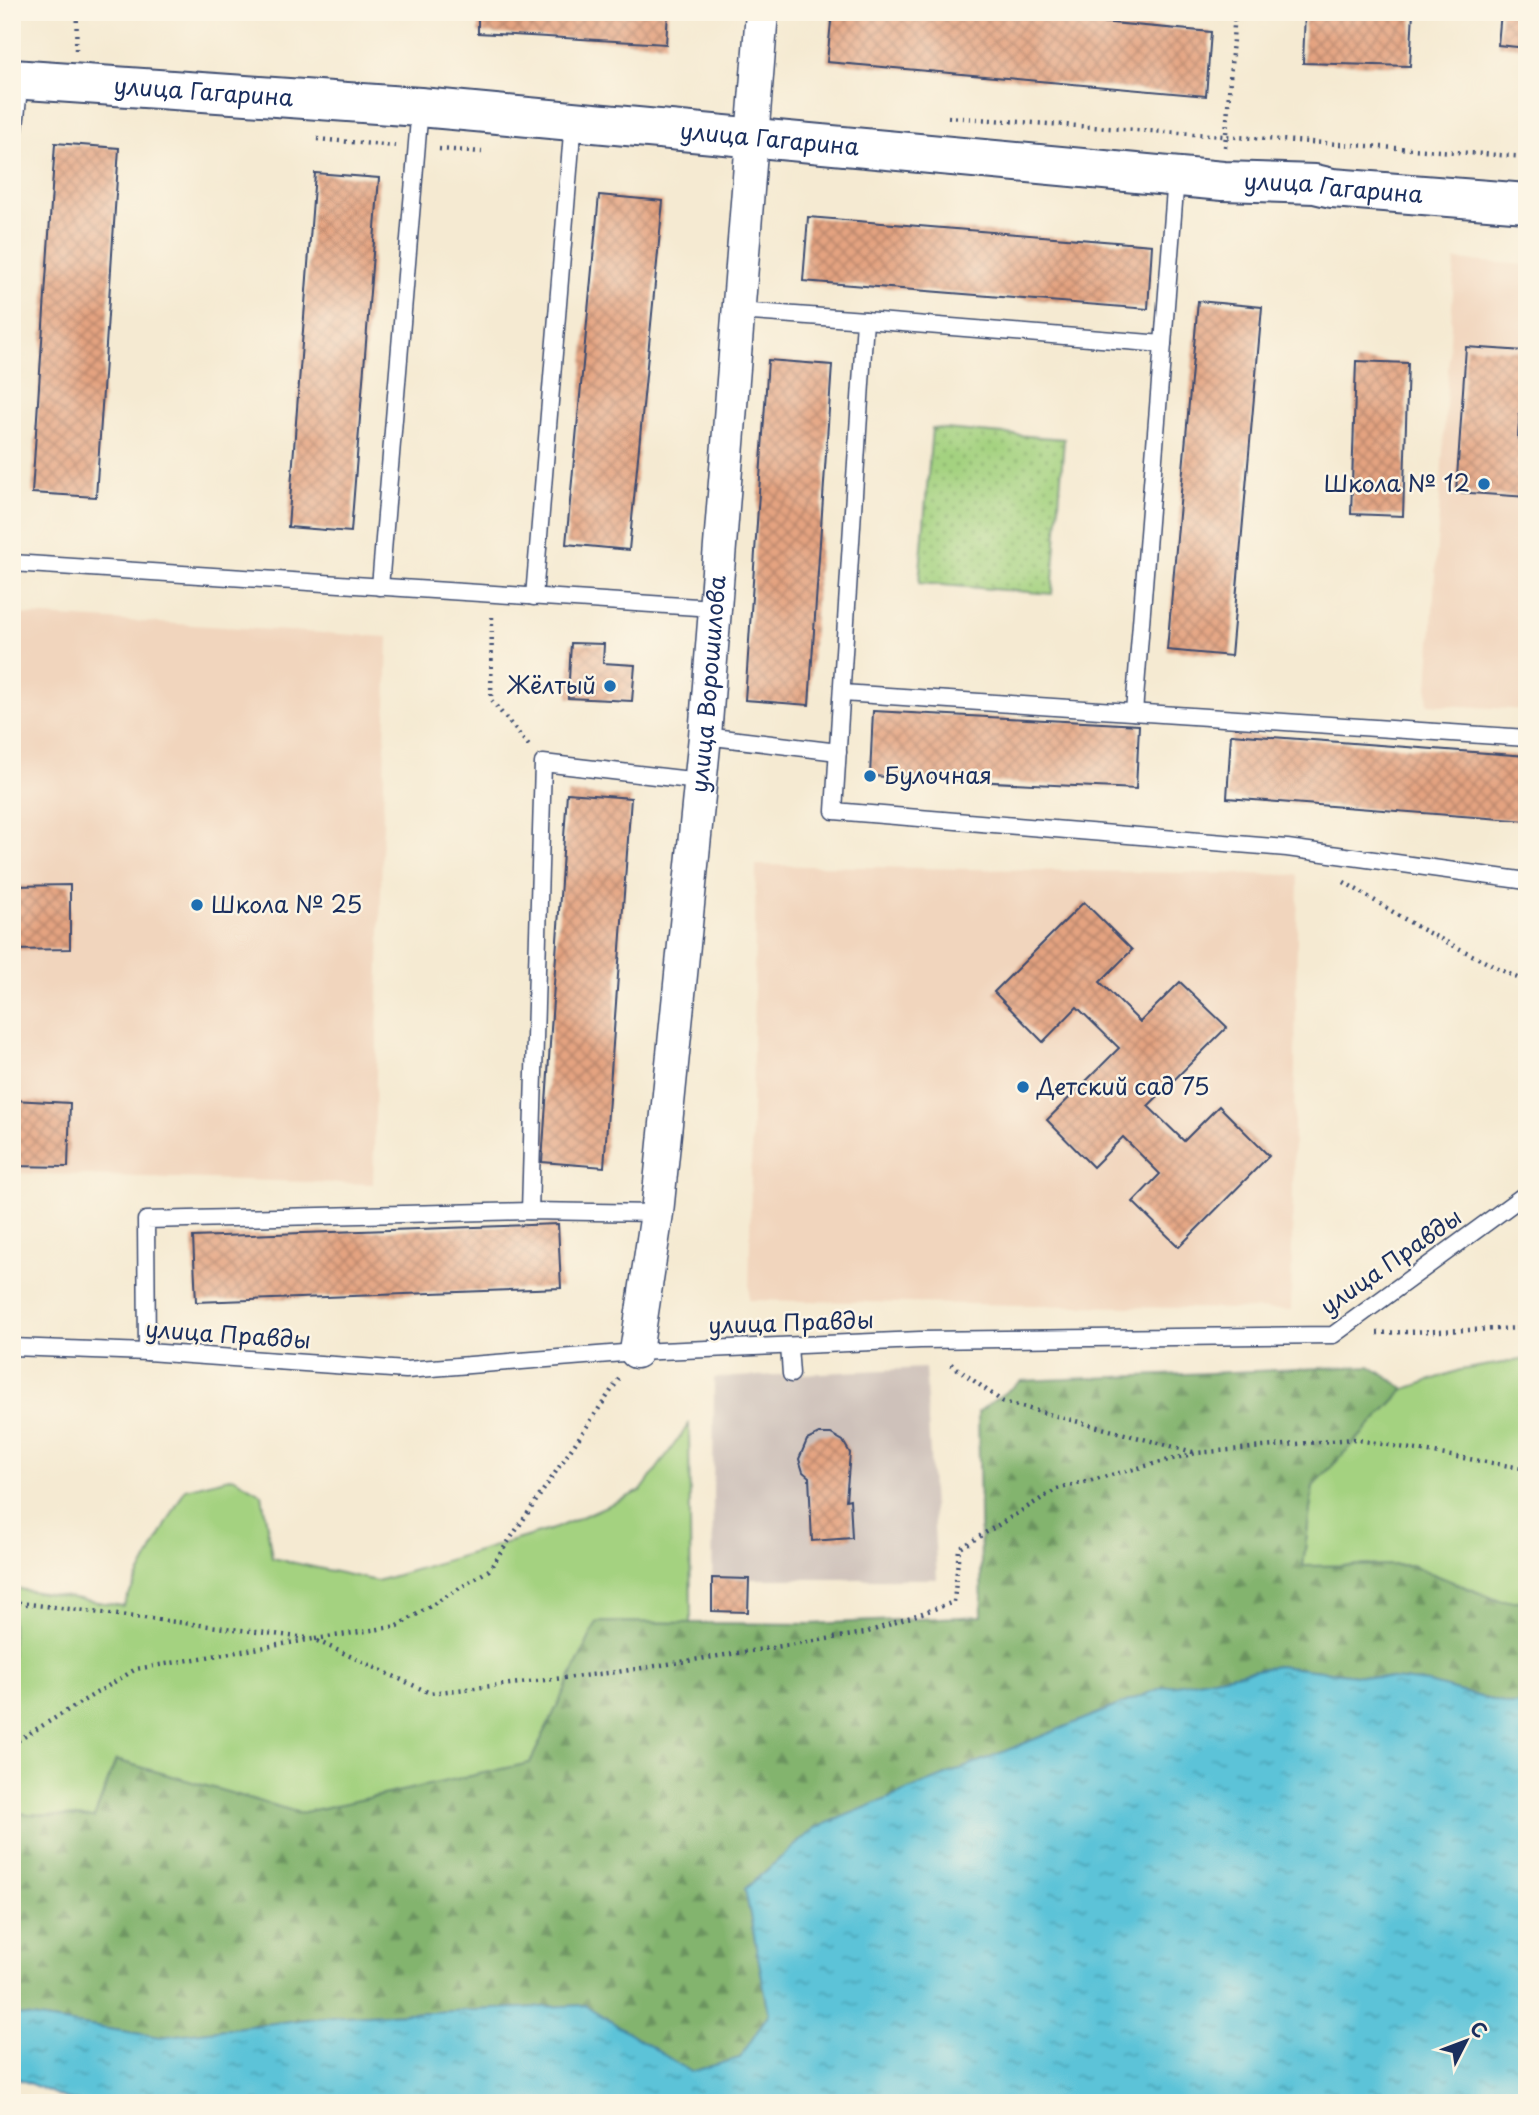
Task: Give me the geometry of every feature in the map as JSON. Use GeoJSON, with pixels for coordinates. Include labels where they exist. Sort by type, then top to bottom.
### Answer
{"type":"FeatureCollection","features":[{"type":"Feature","properties":{"kind":"main road","name":"улица Гагарина"},"geometry":{"type":"LineString","coordinates":[[16,79],[420,107],[1223,181],[1315,184],[1332,188],[1527,203]]}},
{"type":"Feature","properties":{"kind":"street","name":"улица Ворошилова"},"geometry":{"type":"LineString","coordinates":[[636,1352],[657,1213],[705,736],[762,12]]}},
{"type":"Feature","properties":{"kind":"lane"},"geometry":{"type":"LineString","coordinates":[[12,156],[16,79]]}},
{"type":"Feature","properties":{"kind":"lane"},"geometry":{"type":"LineString","coordinates":[[380,587],[420,107]]}},
{"type":"Feature","properties":{"kind":"lane"},"geometry":{"type":"LineString","coordinates":[[534,597],[573,121]]}},
{"type":"Feature","properties":{"kind":"lane"},"geometry":{"type":"LineString","coordinates":[[1134,712],[1176,176]]}},
{"type":"Feature","properties":{"kind":"lane"},"geometry":{"type":"LineString","coordinates":[[737,311],[1163,344]]}},
{"type":"Feature","properties":{"kind":"lane"},"geometry":{"type":"LineString","coordinates":[[865,320],[834,811],[1287,848],[1527,881]]}},
{"type":"Feature","properties":{"kind":"lane"},"geometry":{"type":"LineString","coordinates":[[12,563],[713,608]]}},
{"type":"Feature","properties":{"kind":"lane"},"geometry":{"type":"LineString","coordinates":[[842,693],[1527,738]]}},
{"type":"Feature","properties":{"kind":"lane"},"geometry":{"type":"LineString","coordinates":[[705,736],[838,752]]}},
{"type":"Feature","properties":{"kind":"lane"},"geometry":{"type":"LineString","coordinates":[[530,1211],[542,763],[699,781]]}},
{"type":"Feature","properties":{"kind":"lane","name":"улица Правды"},"geometry":{"type":"LineString","coordinates":[[12,1347],[147,1352],[406,1370],[636,1352],[920,1340],[1333,1335],[1527,1193]]}},
{"type":"Feature","properties":{"kind":"lane"},"geometry":{"type":"LineString","coordinates":[[147,1352],[146,1220],[530,1211],[657,1213]]}},
{"type":"Feature","properties":{"kind":"lane"},"geometry":{"type":"LineString","coordinates":[[789,1346],[791,1374]]}},
{"type":"Feature","properties":{"kind":"path"},"geometry":{"type":"LineString","coordinates":[[1223,181],[1236,12]]}},
{"type":"Feature","properties":{"kind":"path"},"geometry":{"type":"LineString","coordinates":[[493,594],[491,699],[542,763]]}},
{"type":"Feature","properties":{"kind":"path"},"geometry":{"type":"LineString","coordinates":[[1342,882],[1421,929],[1527,983]]}},
{"type":"Feature","properties":{"kind":"path"},"geometry":{"type":"LineString","coordinates":[[1333,1335],[1527,1328]]}},
{"type":"Feature","properties":{"kind":"path"},"geometry":{"type":"LineString","coordinates":[[920,1340],[1003,1402],[1196,1453]]}},
{"type":"Feature","properties":{"kind":"path"},"geometry":{"type":"LineString","coordinates":[[12,1744],[136,1669],[398,1626],[489,1570],[636,1352]]}},
{"type":"Feature","properties":{"kind":"path"},"geometry":{"type":"LineString","coordinates":[[12,1602],[313,1639],[430,1693],[617,1672],[865,1633],[954,1602],[959,1549],[1058,1489],[1196,1453],[1353,1439],[1527,1469]]}},
{"type":"Feature","properties":{"kind":"shaded area","name":"Школа № 12"},"geometry":{"type":"Polygon","coordinates":[[[1455,260],[1527,265],[1527,710],[1427,704],[1455,260]]]}},
{"type":"Feature","properties":{"kind":"shaded area","name":"Школа № 25"},"geometry":{"type":"Polygon","coordinates":[[[12,614],[388,637],[373,1184],[12,1173],[12,614]]]}},
{"type":"Feature","properties":{"kind":"shaded area","name":"Детский сад 75"},"geometry":{"type":"Polygon","coordinates":[[[756,865],[1298,875],[1291,1310],[749,1300],[756,865]]]}},
{"type":"Feature","properties":{"kind":"shaded area"},"geometry":{"type":"Polygon","coordinates":[[[925,1368],[937,1579],[749,1579],[748,1612],[712,1611],[714,1378],[925,1368]]]}},
{"type":"Feature","properties":{"kind":"green space"},"geometry":{"type":"Polygon","coordinates":[[[932,428],[1064,439],[1052,594],[919,583],[932,428]]]}},
{"type":"Feature","properties":{"kind":"green space"},"geometry":{"type":"Polygon","coordinates":[[[1527,1359],[1527,1601],[1500,1601],[1411,1565],[1303,1566],[1313,1486],[1405,1389],[1460,1370],[1527,1359]]]}},
{"type":"Feature","properties":{"kind":"green space"},"geometry":{"type":"Polygon","coordinates":[[[1370,1366],[1405,1389],[1313,1486],[1303,1566],[1411,1565],[1499,1601],[1527,1601],[1527,1704],[1512,1705],[1428,1683],[1277,1666],[1161,1688],[815,1828],[745,1889],[769,2013],[741,2058],[691,2072],[585,2005],[324,2017],[160,2037],[12,2014],[12,1813],[94,1818],[116,1760],[300,1813],[530,1763],[597,1622],[810,1624],[982,1616],[978,1412],[1021,1381],[1370,1366]]]}},
{"type":"Feature","properties":{"kind":"green space"},"geometry":{"type":"Polygon","coordinates":[[[689,1424],[691,1623],[597,1622],[530,1763],[300,1813],[116,1760],[94,1818],[12,1813],[12,1588],[123,1606],[185,1489],[233,1477],[262,1494],[272,1558],[377,1581],[556,1528],[641,1491],[689,1424]]]}},
{"type":"Feature","properties":{"kind":"water"},"geometry":{"type":"Polygon","coordinates":[[[1277,1666],[1428,1683],[1511,1705],[1527,1704],[1527,2103],[76,2103],[12,2076],[12,2014],[160,2037],[324,2017],[585,2005],[691,2072],[740,2058],[769,2013],[745,1889],[815,1828],[1161,1688],[1277,1666]]]}},
{"type":"Feature","properties":{"kind":"building"},"geometry":{"type":"Polygon","coordinates":[[[478,12],[668,12],[666,44],[478,33],[478,12]]]}},
{"type":"Feature","properties":{"kind":"building"},"geometry":{"type":"Polygon","coordinates":[[[832,12],[990,12],[1211,32],[1206,96],[827,62],[832,12]]]}},
{"type":"Feature","properties":{"kind":"building"},"geometry":{"type":"Polygon","coordinates":[[[1305,12],[1413,12],[1410,66],[1303,63],[1305,12]]]}},
{"type":"Feature","properties":{"kind":"building"},"geometry":{"type":"Polygon","coordinates":[[[1501,12],[1527,12],[1527,48],[1498,45],[1501,12]]]}},
{"type":"Feature","properties":{"kind":"building"},"geometry":{"type":"Polygon","coordinates":[[[55,143],[119,148],[96,497],[32,493],[55,143]]]}},
{"type":"Feature","properties":{"kind":"building"},"geometry":{"type":"Polygon","coordinates":[[[315,173],[379,178],[351,532],[288,527],[315,173]]]}},
{"type":"Feature","properties":{"kind":"building"},"geometry":{"type":"Polygon","coordinates":[[[599,195],[663,201],[629,550],[566,544],[599,195]]]}},
{"type":"Feature","properties":{"kind":"building"},"geometry":{"type":"Polygon","coordinates":[[[808,217],[1152,245],[1148,309],[803,281],[808,217]]]}},
{"type":"Feature","properties":{"kind":"building"},"geometry":{"type":"Polygon","coordinates":[[[1198,301],[1262,307],[1231,656],[1167,650],[1198,301]]]}},
{"type":"Feature","properties":{"kind":"building"},"geometry":{"type":"Polygon","coordinates":[[[1466,347],[1524,351],[1518,438],[1527,439],[1527,497],[1456,492],[1466,347]]]}},
{"type":"Feature","properties":{"kind":"building"},"geometry":{"type":"Polygon","coordinates":[[[768,360],[832,365],[809,705],[745,700],[768,360]]]}},
{"type":"Feature","properties":{"kind":"building"},"geometry":{"type":"Polygon","coordinates":[[[1356,361],[1408,363],[1403,516],[1351,514],[1356,361]]]}},
{"type":"Feature","properties":{"kind":"building"},"geometry":{"type":"Polygon","coordinates":[[[571,643],[604,644],[603,663],[635,665],[632,701],[568,698],[571,643]]]}},
{"type":"Feature","properties":{"kind":"building"},"geometry":{"type":"Polygon","coordinates":[[[873,711],[1139,725],[1136,789],[870,776],[873,711]]]}},
{"type":"Feature","properties":{"kind":"building"},"geometry":{"type":"Polygon","coordinates":[[[1231,734],[1527,756],[1527,821],[1227,798],[1231,734]]]}},
{"type":"Feature","properties":{"kind":"building"},"geometry":{"type":"Polygon","coordinates":[[[567,793],[631,798],[604,1167],[542,1162],[567,793]]]}},
{"type":"Feature","properties":{"kind":"building"},"geometry":{"type":"Polygon","coordinates":[[[70,885],[70,949],[12,950],[12,886],[70,885]]]}},
{"type":"Feature","properties":{"kind":"building"},"geometry":{"type":"Polygon","coordinates":[[[1084,902],[1132,950],[1100,982],[1140,1022],[1180,982],[1227,1027],[1148,1106],[1184,1141],[1219,1106],[1269,1156],[1179,1247],[1133,1202],[1160,1174],[1123,1137],[1093,1167],[1047,1120],[1119,1048],[1077,1007],[1043,1042],[994,992],[1084,902]]]}},
{"type":"Feature","properties":{"kind":"building"},"geometry":{"type":"Polygon","coordinates":[[[12,1100],[70,1103],[68,1167],[12,1166],[12,1100]]]}},
{"type":"Feature","properties":{"kind":"building"},"geometry":{"type":"Polygon","coordinates":[[[558,1224],[561,1288],[196,1302],[193,1237],[558,1224]]]}},
{"type":"Feature","properties":{"kind":"building"},"geometry":{"type":"Polygon","coordinates":[[[819,1434],[831,1434],[843,1441],[850,1453],[846,1500],[850,1499],[852,1538],[812,1541],[809,1477],[803,1472],[799,1459],[807,1440],[819,1434]]]}},
{"type":"Feature","properties":{"kind":"building"},"geometry":{"type":"Polygon","coordinates":[[[712,1578],[749,1579],[748,1612],[712,1611],[712,1578]]]}},
{"type":"Feature","properties":{"kind":"place","name":"Школа № 12"},"geometry":{"type":"Point","coordinates":[1484,484]}},
{"type":"Feature","properties":{"kind":"place","name":"Жёлтый"},"geometry":{"type":"Point","coordinates":[610,686]}},
{"type":"Feature","properties":{"kind":"place","name":"Булочная"},"geometry":{"type":"Point","coordinates":[870,776]}},
{"type":"Feature","properties":{"kind":"place","name":"Школа № 25"},"geometry":{"type":"Point","coordinates":[197,905]}},
{"type":"Feature","properties":{"kind":"place","name":"Детский сад 75"},"geometry":{"type":"Point","coordinates":[1023,1087]}}]}
